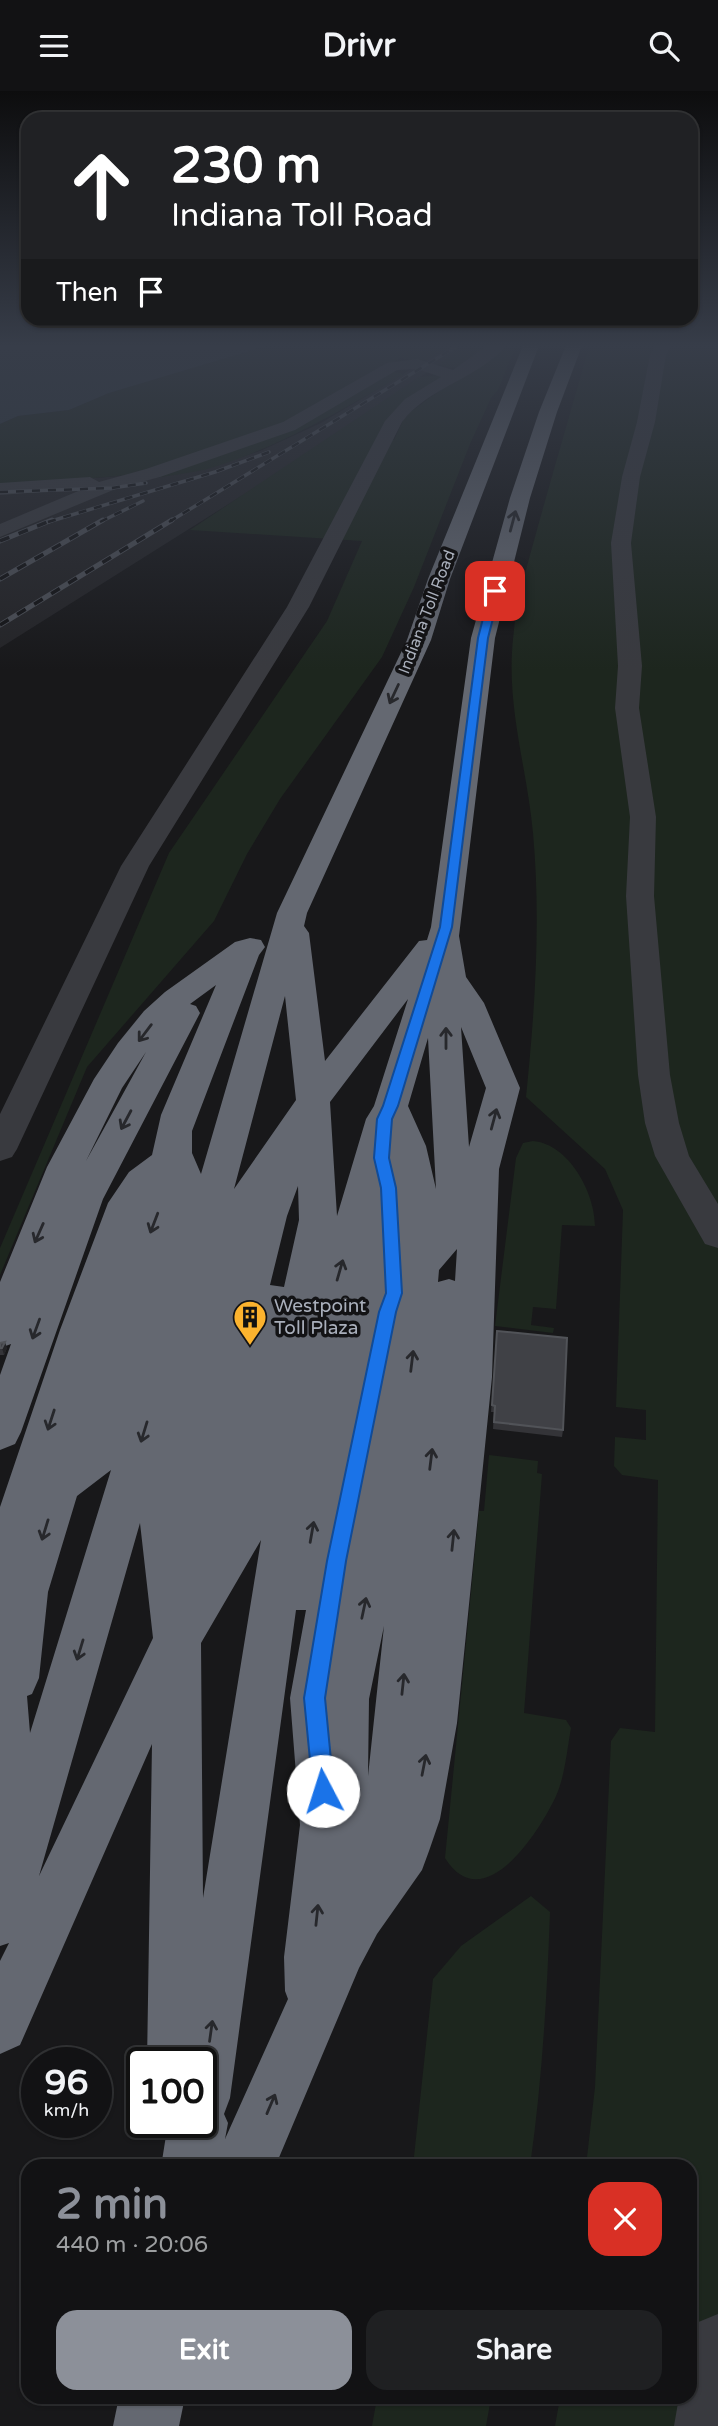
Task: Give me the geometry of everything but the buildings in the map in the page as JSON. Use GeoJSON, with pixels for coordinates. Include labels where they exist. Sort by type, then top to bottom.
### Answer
{"type":"FeatureCollection","features":[{"type":"Feature","properties":{"kind":"highway","name":"Indiana Toll Road"},"geometry":{"type":"LineString","coordinates":[[292,913],[419,640],[439,579],[489,452]]}},
{"type":"Feature","properties":{"kind":"highway"},"geometry":{"type":"LineString","coordinates":[[247,2159],[376,1865],[391,1801],[418,1537],[427,1490],[448,1315],[452,1242],[457,1225],[446,1065],[444,935],[483,638],[535,452]]}},
{"type":"Feature","properties":{"kind":"highway"},"geometry":{"type":"LineString","coordinates":[[0,1332],[30,1253],[111,1078],[157,1017],[208,976],[278,928],[292,913]]}},
{"type":"Feature","properties":{"kind":"highway"},"geometry":{"type":"LineString","coordinates":[[0,2025],[146,1700],[177,1640],[254,1511],[318,1220],[313,1101],[292,913]]}},
{"type":"Feature","properties":{"kind":"highway"},"geometry":{"type":"LineString","coordinates":[[0,1917],[206,1221],[292,913]]}},
{"type":"Feature","properties":{"kind":"highway"},"geometry":{"type":"LineString","coordinates":[[176,2047],[177,1640],[194,1504],[268,1216],[313,1101],[444,935]]}},
{"type":"Feature","properties":{"kind":"highway"},"geometry":{"type":"LineString","coordinates":[[209,2047],[287,1515],[329,1305],[444,935]]}},
{"type":"Feature","properties":{"kind":"highway"},"geometry":{"type":"LineString","coordinates":[[313,2008],[312,1957],[326,1825],[315,1698],[337,1561],[387,1312],[407,1280],[472,1206],[503,1088],[468,1003],[450,978],[444,935]]}},
{"type":"Feature","properties":{"kind":"highway"},"geometry":{"type":"LineString","coordinates":[[7,1674],[25,1593],[59,1486],[91,1404],[174,1149],[179,1115],[246,950]]}},
{"type":"Feature","properties":{"kind":"highway"},"geometry":{"type":"LineString","coordinates":[[0,1432],[84,1199],[184,1014],[208,976]]}},
{"type":"Feature","properties":{"kind":"highway"},"geometry":{"type":"LineString","coordinates":[[376,1865],[342,1780],[341,1743],[344,1699],[405,1417],[418,1310],[407,1280],[381,1158],[387,1113]]}},
{"type":"Feature","properties":{"kind":"highway"},"geometry":{"type":"LineString","coordinates":[[387,1113],[403,1130],[413,1162],[421,1242],[407,1280]]}},
{"type":"Feature","properties":{"kind":"highway"},"geometry":{"type":"LineString","coordinates":[[0,1575],[80,1330],[127,1203],[142,1181],[169,1161],[174,1149]]}},
{"type":"Feature","properties":{"kind":"highway"},"geometry":{"type":"LineString","coordinates":[[376,1865],[403,1851],[414,1819],[432,1723],[471,1377],[481,1169]]}},
{"type":"Feature","properties":{"kind":"highway"},"geometry":{"type":"LineString","coordinates":[[248,1780],[266,1748],[289,1672],[336,1399],[348,1365],[377,1210],[388,1188]]}},
{"type":"Feature","properties":{"kind":"highway"},"geometry":{"type":"LineString","coordinates":[[0,1618],[7,1674],[9,1783],[0,1925]]}},
{"type":"Feature","properties":{"kind":"highway"},"geometry":{"type":"LineString","coordinates":[[289,1672],[294,1715],[323,1791]]}},
{"type":"Feature","properties":{"kind":"highway"},"geometry":{"type":"LineString","coordinates":[[176,2138],[177,2159]]}},
{"type":"Feature","properties":{"kind":"highway"},"geometry":{"type":"LineString","coordinates":[[192,2159],[196,2138]]}},
{"type":"Feature","properties":{"kind":"highway"},"geometry":{"type":"LineString","coordinates":[[146,2426],[151,2404]]}},
{"type":"Feature","properties":{"kind":"street"},"geometry":{"type":"LineString","coordinates":[[0,531],[111,484],[213,452]]}},
{"type":"Feature","properties":{"kind":"street"},"geometry":{"type":"LineString","coordinates":[[0,1149],[135,866],[299,607],[316,565],[380,452]]}},
{"type":"Feature","properties":{"kind":"street"},"geometry":{"type":"LineString","coordinates":[[638,452],[631,477],[621,543],[630,666],[627,708],[643,817],[640,896],[654,1075],[662,1123],[672,1156],[718,1235]]}},
{"type":"Feature","properties":{"kind":"street"},"geometry":{"type":"LineString","coordinates":[[0,489],[136,478]]}},
{"type":"Feature","properties":{"kind":"street"},"geometry":{"type":"LineString","coordinates":[[0,499],[73,500]]}},
{"type":"Feature","properties":{"kind":"street"},"geometry":{"type":"LineString","coordinates":[[706,2426],[718,2345]]}},
{"type":"Feature","properties":{"kind":"shaded area"},"geometry":{"type":"Polygon","coordinates":[[[0,452],[205,452],[141,474],[0,486],[0,452]]]}},
{"type":"Feature","properties":{"kind":"shaded area"},"geometry":{"type":"Polygon","coordinates":[[[220,452],[256,452],[207,469],[149,479],[220,452]]]}},
{"type":"Feature","properties":{"kind":"shaded area"},"geometry":{"type":"Polygon","coordinates":[[[257,452],[309,452],[0,648],[0,486],[141,474],[149,479],[204,469],[257,452]]]}},
{"type":"Feature","properties":{"kind":"shaded area"},"geometry":{"type":"Polygon","coordinates":[[[307,452],[467,452],[414,587],[382,657],[280,799],[247,854],[214,921],[87,1067],[0,1275],[0,1248],[169,853],[327,621],[362,541],[190,530],[307,452]]]}},
{"type":"Feature","properties":{"kind":"shaded area"},"geometry":{"type":"Polygon","coordinates":[[[559,452],[718,452],[718,2426],[555,2426],[559,2404],[697,2404],[697,2159],[587,2159],[595,2087],[611,1741],[620,1728],[655,1732],[658,1480],[622,1475],[614,1466],[615,1437],[646,1440],[646,1410],[616,1407],[623,1210],[605,1169],[526,1097],[534,998],[537,899],[533,833],[512,689],[512,664],[517,611],[526,568],[559,452]]]}},
{"type":"Feature","properties":{"kind":"shaded area"},"geometry":{"type":"Polygon","coordinates":[[[533,1141],[558,1151],[578,1172],[594,1213],[595,1226],[562,1225],[556,1309],[533,1307],[531,1325],[554,1328],[553,1333],[495,1326],[516,1158],[523,1143],[533,1141]]]}},
{"type":"Feature","properties":{"kind":"shaded area"},"geometry":{"type":"Polygon","coordinates":[[[489,1455],[538,1461],[537,1473],[542,1474],[524,1713],[566,1720],[571,1728],[559,1788],[537,1830],[508,1864],[492,1875],[476,1879],[460,1874],[445,1858],[479,1511],[484,1511],[489,1455]]]}},
{"type":"Feature","properties":{"kind":"shaded area"},"geometry":{"type":"Polygon","coordinates":[[[531,1896],[550,1912],[543,2039],[531,2159],[414,2159],[433,1979],[461,1946],[531,1896]]]}},
{"type":"Feature","properties":{"kind":"shaded area"},"geometry":{"type":"Polygon","coordinates":[[[376,2404],[490,2404],[486,2426],[372,2426],[376,2404]]]}},
{"type":"Feature","properties":{"kind":"railway"},"geometry":{"type":"LineString","coordinates":[[48,522],[215,472],[269,452]]}},
{"type":"Feature","properties":{"kind":"railway"},"geometry":{"type":"LineString","coordinates":[[169,522],[284,452]]}},
{"type":"Feature","properties":{"kind":"railway"},"geometry":{"type":"LineString","coordinates":[[0,492],[112,488],[146,483]]}},
{"type":"Feature","properties":{"kind":"railway"},"geometry":{"type":"LineString","coordinates":[[100,522],[143,501]]}},
{"type":"Feature","properties":{"kind":"railway"},"geometry":{"type":"LineString","coordinates":[[0,541],[52,520]]}},
{"type":"Feature","properties":{"kind":"railway"},"geometry":{"type":"LineString","coordinates":[[0,579],[103,520]]}},
{"type":"Feature","properties":{"kind":"railway"},"geometry":{"type":"LineString","coordinates":[[0,625],[172,520]]}},
{"type":"Feature","properties":{"kind":"place","name":"Westpoint Toll Plaza"},"geometry":{"type":"Point","coordinates":[250,1347]}},
{"type":"Feature","properties":{"kind":"route"},"geometry":{"type":"LineString","coordinates":[[323,1791],[315,1698],[337,1561],[378,1368],[387,1312],[394,1293],[388,1188],[381,1158],[384,1119],[391,1106],[446,927],[483,638],[495,591]]}}]}
